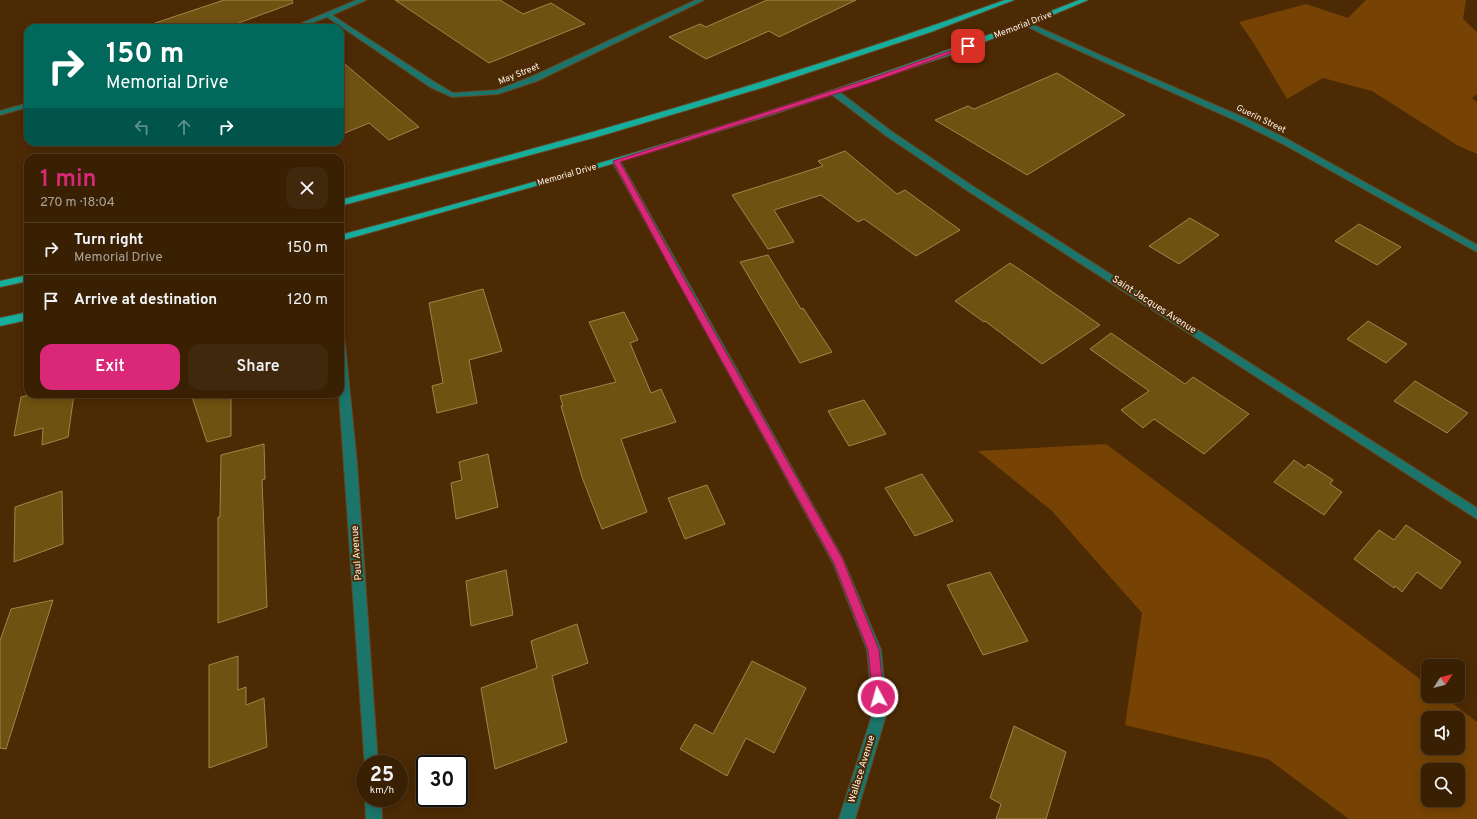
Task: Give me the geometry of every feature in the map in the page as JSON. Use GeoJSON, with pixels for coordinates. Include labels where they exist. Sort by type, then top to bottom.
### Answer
{"type":"FeatureCollection","features":[{"type":"Feature","properties":{"kind":"main road"},"geometry":{"type":"LineString","coordinates":[[344,202],[566,143],[686,108],[855,55],[1011,0]]}},
{"type":"Feature","properties":{"kind":"main road","name":"Memorial Drive"},"geometry":{"type":"LineString","coordinates":[[344,237],[503,194],[616,161],[834,92],[928,61],[1027,24],[1085,0]]}},
{"type":"Feature","properties":{"kind":"main road"},"geometry":{"type":"LineString","coordinates":[[0,284],[24,279]]}},
{"type":"Feature","properties":{"kind":"main road"},"geometry":{"type":"LineString","coordinates":[[0,322],[24,317]]}},
{"type":"Feature","properties":{"kind":"street"},"geometry":{"type":"LineString","coordinates":[[303,24],[363,0]]}},
{"type":"Feature","properties":{"kind":"street","name":"May Street"},"geometry":{"type":"LineString","coordinates":[[344,25],[433,85],[452,95],[498,92],[534,79],[701,0]]}},
{"type":"Feature","properties":{"kind":"street","name":"May Street"},"geometry":{"type":"LineString","coordinates":[[327,14],[342,24]]}},
{"type":"Feature","properties":{"kind":"street","name":"Guerin Street"},"geometry":{"type":"LineString","coordinates":[[1027,24],[1108,62],[1242,120],[1286,142],[1477,249]]}},
{"type":"Feature","properties":{"kind":"street","name":"Saint Jacques Avenue"},"geometry":{"type":"LineString","coordinates":[[834,92],[888,133],[971,189],[1477,514]]}},
{"type":"Feature","properties":{"kind":"street"},"geometry":{"type":"LineString","coordinates":[[0,113],[24,106]]}},
{"type":"Feature","properties":{"kind":"street","name":"Wallace Avenue"},"geometry":{"type":"LineString","coordinates":[[616,161],[838,561],[874,650],[880,712],[847,819]]}},
{"type":"Feature","properties":{"kind":"street","name":"Paul Avenue"},"geometry":{"type":"LineString","coordinates":[[344,387],[351,464],[370,755]]}},
{"type":"Feature","properties":{"kind":"street"},"geometry":{"type":"LineString","coordinates":[[373,807],[374,819]]}},
{"type":"Feature","properties":{"kind":"shaded area"},"geometry":{"type":"Polygon","coordinates":[[[1366,0],[1466,0],[1463,19],[1477,32],[1477,94],[1472,98],[1477,102],[1477,154],[1457,145],[1372,91],[1323,78],[1287,99],[1253,42],[1239,22],[1306,4],[1348,18],[1366,0]]]}},
{"type":"Feature","properties":{"kind":"shaded area"},"geometry":{"type":"Polygon","coordinates":[[[1106,444],[1421,680],[1421,703],[1452,703],[1463,711],[1421,711],[1421,755],[1465,755],[1465,713],[1477,722],[1477,819],[1349,819],[1268,759],[1125,725],[1142,613],[1052,511],[978,451],[1106,444]]]}},
{"type":"Feature","properties":{"kind":"building"},"geometry":{"type":"Polygon","coordinates":[[[224,0],[292,0],[293,3],[236,24],[155,23],[224,0]]]}},
{"type":"Feature","properties":{"kind":"building"},"geometry":{"type":"Polygon","coordinates":[[[395,0],[500,0],[523,14],[551,3],[585,24],[489,63],[395,0]]]}},
{"type":"Feature","properties":{"kind":"building"},"geometry":{"type":"Polygon","coordinates":[[[767,0],[856,0],[779,37],[769,31],[706,59],[669,37],[700,24],[706,27],[767,0]]]}},
{"type":"Feature","properties":{"kind":"building"},"geometry":{"type":"Polygon","coordinates":[[[344,63],[419,127],[389,140],[369,123],[344,133],[344,63]]]}},
{"type":"Feature","properties":{"kind":"building"},"geometry":{"type":"Polygon","coordinates":[[[1057,73],[1125,115],[1027,175],[935,120],[968,106],[974,109],[1057,73]]]}},
{"type":"Feature","properties":{"kind":"building"},"geometry":{"type":"Polygon","coordinates":[[[845,151],[897,194],[905,190],[960,230],[916,256],[864,219],[858,222],[821,195],[774,210],[794,242],[768,249],[732,195],[823,166],[818,161],[845,151]]]}},
{"type":"Feature","properties":{"kind":"building"},"geometry":{"type":"Polygon","coordinates":[[[1190,218],[1219,235],[1179,264],[1149,246],[1190,218]]]}},
{"type":"Feature","properties":{"kind":"building"},"geometry":{"type":"Polygon","coordinates":[[[1359,224],[1401,247],[1377,265],[1335,241],[1359,224]]]}},
{"type":"Feature","properties":{"kind":"building"},"geometry":{"type":"Polygon","coordinates":[[[768,255],[801,309],[803,308],[832,352],[800,363],[740,262],[768,255]]]}},
{"type":"Feature","properties":{"kind":"building"},"geometry":{"type":"Polygon","coordinates":[[[1010,263],[1100,325],[1042,364],[985,321],[984,322],[955,301],[1010,263]]]}},
{"type":"Feature","properties":{"kind":"building"},"geometry":{"type":"Polygon","coordinates":[[[483,289],[502,351],[469,360],[477,403],[437,413],[432,386],[443,383],[429,303],[483,289]]]}},
{"type":"Feature","properties":{"kind":"building"},"geometry":{"type":"Polygon","coordinates":[[[624,312],[638,340],[630,343],[651,393],[661,389],[676,422],[621,439],[647,512],[602,529],[582,477],[561,406],[563,406],[560,396],[616,382],[589,322],[624,312]]]}},
{"type":"Feature","properties":{"kind":"building"},"geometry":{"type":"Polygon","coordinates":[[[1368,321],[1407,344],[1386,363],[1347,339],[1368,321]]]}},
{"type":"Feature","properties":{"kind":"building"},"geometry":{"type":"Polygon","coordinates":[[[1111,333],[1185,384],[1193,377],[1249,414],[1204,454],[1154,419],[1143,428],[1121,410],[1149,391],[1090,349],[1111,333]]]}},
{"type":"Feature","properties":{"kind":"building"},"geometry":{"type":"Polygon","coordinates":[[[1415,381],[1468,413],[1447,433],[1394,401],[1415,381]]]}},
{"type":"Feature","properties":{"kind":"building"},"geometry":{"type":"Polygon","coordinates":[[[21,397],[73,398],[68,437],[42,445],[43,428],[14,436],[21,397]]]}},
{"type":"Feature","properties":{"kind":"building"},"geometry":{"type":"Polygon","coordinates":[[[192,398],[231,398],[231,436],[207,442],[192,398]]]}},
{"type":"Feature","properties":{"kind":"building"},"geometry":{"type":"Polygon","coordinates":[[[864,400],[886,434],[849,446],[828,411],[864,400]]]}},
{"type":"Feature","properties":{"kind":"building"},"geometry":{"type":"Polygon","coordinates":[[[264,444],[265,479],[262,480],[267,607],[218,623],[218,517],[220,517],[221,455],[264,444]]]}},
{"type":"Feature","properties":{"kind":"building"},"geometry":{"type":"Polygon","coordinates":[[[488,454],[498,507],[456,519],[451,483],[462,480],[459,462],[488,454]]]}},
{"type":"Feature","properties":{"kind":"building"},"geometry":{"type":"Polygon","coordinates":[[[1294,460],[1305,468],[1308,464],[1333,480],[1330,484],[1342,492],[1324,515],[1274,482],[1294,460]]]}},
{"type":"Feature","properties":{"kind":"building"},"geometry":{"type":"Polygon","coordinates":[[[922,474],[953,521],[915,536],[885,488],[922,474]]]}},
{"type":"Feature","properties":{"kind":"building"},"geometry":{"type":"Polygon","coordinates":[[[707,485],[725,524],[685,539],[668,498],[707,485]]]}},
{"type":"Feature","properties":{"kind":"building"},"geometry":{"type":"Polygon","coordinates":[[[62,491],[63,544],[14,562],[15,507],[62,491]]]}},
{"type":"Feature","properties":{"kind":"building"},"geometry":{"type":"Polygon","coordinates":[[[1406,525],[1461,562],[1441,589],[1417,572],[1402,592],[1395,586],[1394,588],[1354,559],[1379,530],[1394,540],[1406,525]]]}},
{"type":"Feature","properties":{"kind":"building"},"geometry":{"type":"Polygon","coordinates":[[[506,570],[513,615],[471,626],[466,581],[506,570]]]}},
{"type":"Feature","properties":{"kind":"building"},"geometry":{"type":"Polygon","coordinates":[[[990,572],[1028,641],[983,655],[947,585],[990,572]]]}},
{"type":"Feature","properties":{"kind":"building"},"geometry":{"type":"Polygon","coordinates":[[[53,600],[6,749],[0,748],[0,641],[11,609],[53,600]]]}},
{"type":"Feature","properties":{"kind":"building"},"geometry":{"type":"Polygon","coordinates":[[[577,624],[588,663],[552,676],[567,742],[495,769],[481,688],[537,668],[531,641],[577,624]]]}},
{"type":"Feature","properties":{"kind":"building"},"geometry":{"type":"Polygon","coordinates":[[[238,656],[238,690],[246,687],[246,705],[264,698],[267,747],[209,768],[209,665],[238,656]]]}},
{"type":"Feature","properties":{"kind":"building"},"geometry":{"type":"Polygon","coordinates":[[[752,661],[806,688],[774,753],[746,738],[727,776],[680,749],[695,724],[713,734],[752,661]]]}},
{"type":"Feature","properties":{"kind":"building"},"geometry":{"type":"Polygon","coordinates":[[[1014,726],[1066,752],[1046,819],[996,819],[1001,804],[990,798],[1014,726]]]}},
{"type":"Feature","properties":{"kind":"route"},"geometry":{"type":"LineString","coordinates":[[878,697],[874,650],[838,561],[616,161],[871,80],[968,46]]}}]}
